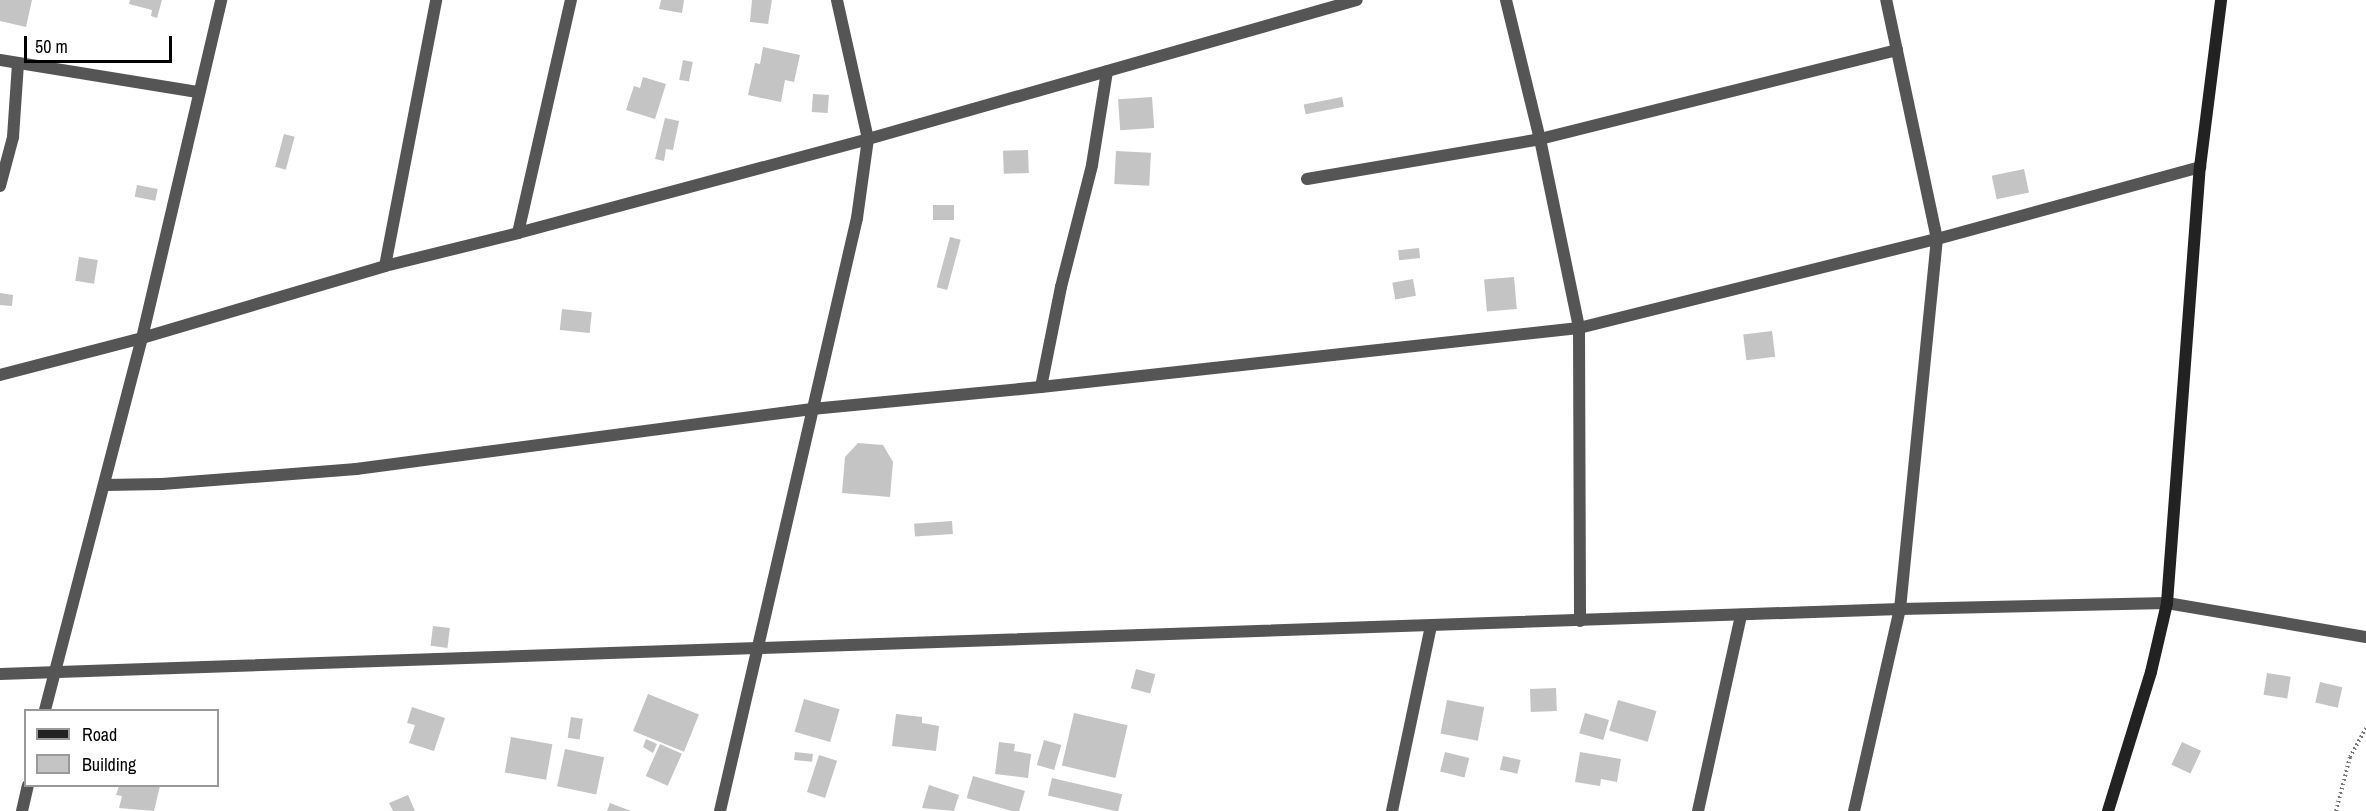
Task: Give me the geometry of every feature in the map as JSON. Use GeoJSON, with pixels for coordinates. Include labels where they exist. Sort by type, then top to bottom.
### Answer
{"type":"FeatureCollection","features":[{"type":"Feature","properties":{"kind":"street"},"geometry":{"type":"LineString","coordinates":[[45,709],[142,338],[197,92],[221,0]]}},
{"type":"Feature","properties":{"kind":"street"},"geometry":{"type":"LineString","coordinates":[[385,266],[436,0]]}},
{"type":"Feature","properties":{"kind":"street"},"geometry":{"type":"LineString","coordinates":[[518,233],[571,0]]}},
{"type":"Feature","properties":{"kind":"street"},"geometry":{"type":"LineString","coordinates":[[720,811],[857,218],[868,138],[837,0]]}},
{"type":"Feature","properties":{"kind":"street"},"geometry":{"type":"LineString","coordinates":[[0,375],[142,338],[385,266],[518,233],[868,138],[1357,0]]}},
{"type":"Feature","properties":{"kind":"street"},"geometry":{"type":"LineString","coordinates":[[1506,0],[1540,139],[1579,328],[1580,621]]}},
{"type":"Feature","properties":{"kind":"street"},"geometry":{"type":"LineString","coordinates":[[1854,811],[1900,609],[1937,239],[1886,0]]}},
{"type":"Feature","properties":{"kind":"street"},"geometry":{"type":"LineString","coordinates":[[2108,811],[2151,672],[2167,603],[2199,167],[2221,0]]}},
{"type":"Feature","properties":{"kind":"street"},"geometry":{"type":"LineString","coordinates":[[1307,179],[1540,139],[1897,50]]}},
{"type":"Feature","properties":{"kind":"street"},"geometry":{"type":"LineString","coordinates":[[0,60],[197,92]]}},
{"type":"Feature","properties":{"kind":"street"},"geometry":{"type":"LineString","coordinates":[[0,186],[13,137],[18,63]]}},
{"type":"Feature","properties":{"kind":"street"},"geometry":{"type":"LineString","coordinates":[[1041,387],[1061,287],[1092,165],[1107,71]]}},
{"type":"Feature","properties":{"kind":"street"},"geometry":{"type":"LineString","coordinates":[[104,484],[162,484],[356,469],[812,409],[1041,387],[1579,328],[1937,239],[2199,167]]}},
{"type":"Feature","properties":{"kind":"street"},"geometry":{"type":"LineString","coordinates":[[0,674],[1900,609],[2167,603],[2366,637]]}},
{"type":"Feature","properties":{"kind":"street"},"geometry":{"type":"LineString","coordinates":[[1698,811],[1741,615]]}},
{"type":"Feature","properties":{"kind":"street"},"geometry":{"type":"LineString","coordinates":[[1392,811],[1431,626]]}},
{"type":"Feature","properties":{"kind":"street"},"geometry":{"type":"LineString","coordinates":[[22,811],[28,787]]}},
{"type":"Feature","properties":{"kind":"path"},"geometry":{"type":"LineString","coordinates":[[2336,811],[2350,757],[2366,728]]}},
{"type":"Feature","properties":{"kind":"building"},"geometry":{"type":"Polygon","coordinates":[[[0,0],[32,0],[26,27],[0,21],[0,0]]]}},
{"type":"Feature","properties":{"kind":"building"},"geometry":{"type":"Polygon","coordinates":[[[130,0],[162,0],[157,18],[151,16],[152,10],[129,4],[130,0]]]}},
{"type":"Feature","properties":{"kind":"building"},"geometry":{"type":"Polygon","coordinates":[[[661,0],[684,0],[682,13],[659,9],[661,0]]]}},
{"type":"Feature","properties":{"kind":"building"},"geometry":{"type":"Polygon","coordinates":[[[752,0],[772,0],[768,24],[750,22],[752,0]]]}},
{"type":"Feature","properties":{"kind":"building"},"geometry":{"type":"Polygon","coordinates":[[[763,47],[800,55],[794,82],[785,80],[781,102],[748,95],[755,63],[760,64],[763,47]]]}},
{"type":"Feature","properties":{"kind":"building"},"geometry":{"type":"Polygon","coordinates":[[[683,60],[693,62],[689,82],[679,80],[683,60]]]}},
{"type":"Feature","properties":{"kind":"building"},"geometry":{"type":"Polygon","coordinates":[[[643,77],[666,84],[655,119],[626,110],[634,86],[640,88],[643,77]]]}},
{"type":"Feature","properties":{"kind":"building"},"geometry":{"type":"Polygon","coordinates":[[[813,94],[829,95],[828,113],[812,112],[813,94]]]}},
{"type":"Feature","properties":{"kind":"building"},"geometry":{"type":"Polygon","coordinates":[[[1152,97],[1154,128],[1120,130],[1118,99],[1152,97]]]}},
{"type":"Feature","properties":{"kind":"building"},"geometry":{"type":"Polygon","coordinates":[[[1342,97],[1344,107],[1306,114],[1304,104],[1342,97]]]}},
{"type":"Feature","properties":{"kind":"building"},"geometry":{"type":"Polygon","coordinates":[[[665,118],[679,121],[673,150],[666,149],[664,161],[655,159],[665,118]]]}},
{"type":"Feature","properties":{"kind":"building"},"geometry":{"type":"Polygon","coordinates":[[[284,134],[295,137],[286,170],[275,167],[284,134]]]}},
{"type":"Feature","properties":{"kind":"building"},"geometry":{"type":"Polygon","coordinates":[[[1028,150],[1029,173],[1004,174],[1003,151],[1028,150]]]}},
{"type":"Feature","properties":{"kind":"building"},"geometry":{"type":"Polygon","coordinates":[[[1116,151],[1151,153],[1149,186],[1114,184],[1116,151]]]}},
{"type":"Feature","properties":{"kind":"building"},"geometry":{"type":"Polygon","coordinates":[[[2024,169],[2029,192],[1997,199],[1992,176],[2024,169]]]}},
{"type":"Feature","properties":{"kind":"building"},"geometry":{"type":"Polygon","coordinates":[[[137,185],[158,189],[155,201],[135,197],[137,185]]]}},
{"type":"Feature","properties":{"kind":"building"},"geometry":{"type":"Polygon","coordinates":[[[933,205],[954,205],[954,220],[933,220],[933,205]]]}},
{"type":"Feature","properties":{"kind":"building"},"geometry":{"type":"Polygon","coordinates":[[[950,237],[961,240],[947,290],[937,287],[950,237]]]}},
{"type":"Feature","properties":{"kind":"building"},"geometry":{"type":"Polygon","coordinates":[[[1419,248],[1420,258],[1399,260],[1398,250],[1419,248]]]}},
{"type":"Feature","properties":{"kind":"building"},"geometry":{"type":"Polygon","coordinates":[[[79,257],[98,260],[94,284],[75,281],[79,257]]]}},
{"type":"Feature","properties":{"kind":"building"},"geometry":{"type":"Polygon","coordinates":[[[1514,277],[1517,309],[1487,311],[1484,280],[1514,277]]]}},
{"type":"Feature","properties":{"kind":"building"},"geometry":{"type":"Polygon","coordinates":[[[1413,279],[1416,296],[1395,299],[1392,283],[1413,279]]]}},
{"type":"Feature","properties":{"kind":"building"},"geometry":{"type":"Polygon","coordinates":[[[0,293],[13,295],[12,306],[0,305],[0,293]]]}},
{"type":"Feature","properties":{"kind":"building"},"geometry":{"type":"Polygon","coordinates":[[[562,309],[592,312],[590,333],[560,330],[562,309]]]}},
{"type":"Feature","properties":{"kind":"building"},"geometry":{"type":"Polygon","coordinates":[[[1772,331],[1775,357],[1746,360],[1743,335],[1772,331]]]}},
{"type":"Feature","properties":{"kind":"building"},"geometry":{"type":"Polygon","coordinates":[[[858,443],[883,445],[893,462],[890,497],[842,493],[845,457],[858,443]]]}},
{"type":"Feature","properties":{"kind":"building"},"geometry":{"type":"Polygon","coordinates":[[[952,521],[953,534],[915,537],[914,524],[952,521]]]}},
{"type":"Feature","properties":{"kind":"building"},"geometry":{"type":"Polygon","coordinates":[[[433,626],[450,628],[447,648],[431,646],[433,626]]]}},
{"type":"Feature","properties":{"kind":"building"},"geometry":{"type":"Polygon","coordinates":[[[1136,669],[1155,674],[1150,693],[1131,688],[1136,669]]]}},
{"type":"Feature","properties":{"kind":"building"},"geometry":{"type":"Polygon","coordinates":[[[2267,673],[2291,677],[2287,698],[2264,695],[2267,673]]]}},
{"type":"Feature","properties":{"kind":"building"},"geometry":{"type":"Polygon","coordinates":[[[2320,682],[2342,687],[2338,708],[2315,702],[2320,682]]]}},
{"type":"Feature","properties":{"kind":"building"},"geometry":{"type":"Polygon","coordinates":[[[1556,688],[1557,711],[1531,712],[1530,689],[1556,688]]]}},
{"type":"Feature","properties":{"kind":"building"},"geometry":{"type":"Polygon","coordinates":[[[648,694],[699,715],[684,752],[633,731],[648,694]]]}},
{"type":"Feature","properties":{"kind":"building"},"geometry":{"type":"Polygon","coordinates":[[[804,699],[840,709],[830,742],[795,732],[804,699]]]}},
{"type":"Feature","properties":{"kind":"building"},"geometry":{"type":"Polygon","coordinates":[[[1447,700],[1484,707],[1478,741],[1441,733],[1447,700]]]}},
{"type":"Feature","properties":{"kind":"building"},"geometry":{"type":"Polygon","coordinates":[[[1618,700],[1656,711],[1648,742],[1609,731],[1618,700]]]}},
{"type":"Feature","properties":{"kind":"building"},"geometry":{"type":"Polygon","coordinates":[[[412,707],[445,718],[434,751],[409,743],[415,725],[407,723],[412,707]]]}},
{"type":"Feature","properties":{"kind":"building"},"geometry":{"type":"Polygon","coordinates":[[[1074,713],[1128,725],[1115,778],[1062,766],[1074,713]]]}},
{"type":"Feature","properties":{"kind":"building"},"geometry":{"type":"Polygon","coordinates":[[[1585,713],[1609,720],[1603,740],[1579,733],[1585,713]]]}},
{"type":"Feature","properties":{"kind":"building"},"geometry":{"type":"Polygon","coordinates":[[[896,714],[922,717],[922,723],[939,726],[936,751],[892,746],[896,714]]]}},
{"type":"Feature","properties":{"kind":"building"},"geometry":{"type":"Polygon","coordinates":[[[571,717],[583,719],[580,740],[568,738],[571,717]]]}},
{"type":"Feature","properties":{"kind":"building"},"geometry":{"type":"Polygon","coordinates":[[[511,737],[552,744],[546,780],[505,772],[511,737]]]}},
{"type":"Feature","properties":{"kind":"building"},"geometry":{"type":"Polygon","coordinates":[[[646,739],[657,744],[653,753],[643,747],[646,739]]]}},
{"type":"Feature","properties":{"kind":"building"},"geometry":{"type":"Polygon","coordinates":[[[1044,740],[1061,745],[1054,770],[1037,765],[1044,740]]]}},
{"type":"Feature","properties":{"kind":"building"},"geometry":{"type":"Polygon","coordinates":[[[999,742],[1015,744],[1014,751],[1031,754],[1028,778],[995,774],[999,742]]]}},
{"type":"Feature","properties":{"kind":"building"},"geometry":{"type":"Polygon","coordinates":[[[2182,742],[2201,751],[2190,774],[2171,765],[2182,742]]]}},
{"type":"Feature","properties":{"kind":"building"},"geometry":{"type":"Polygon","coordinates":[[[660,744],[682,754],[668,786],[646,776],[660,744]]]}},
{"type":"Feature","properties":{"kind":"building"},"geometry":{"type":"Polygon","coordinates":[[[565,749],[604,757],[596,794],[557,786],[565,749]]]}},
{"type":"Feature","properties":{"kind":"building"},"geometry":{"type":"Polygon","coordinates":[[[795,752],[813,754],[812,762],[794,760],[795,752]]]}},
{"type":"Feature","properties":{"kind":"building"},"geometry":{"type":"Polygon","coordinates":[[[1445,752],[1469,758],[1464,777],[1440,771],[1445,752]]]}},
{"type":"Feature","properties":{"kind":"building"},"geometry":{"type":"Polygon","coordinates":[[[1580,752],[1621,759],[1617,782],[1601,779],[1600,786],[1575,782],[1580,752]]]}},
{"type":"Feature","properties":{"kind":"building"},"geometry":{"type":"Polygon","coordinates":[[[819,755],[837,761],[825,798],[807,792],[819,755]]]}},
{"type":"Feature","properties":{"kind":"building"},"geometry":{"type":"Polygon","coordinates":[[[1503,756],[1521,760],[1517,774],[1500,770],[1503,756]]]}},
{"type":"Feature","properties":{"kind":"building"},"geometry":{"type":"Polygon","coordinates":[[[973,776],[1025,791],[1019,811],[967,798],[973,776]]]}},
{"type":"Feature","properties":{"kind":"building"},"geometry":{"type":"Polygon","coordinates":[[[1052,778],[1122,794],[1118,811],[1048,796],[1052,778]]]}},
{"type":"Feature","properties":{"kind":"building"},"geometry":{"type":"Polygon","coordinates":[[[929,785],[959,795],[954,811],[922,808],[929,785]]]}},
{"type":"Feature","properties":{"kind":"building"},"geometry":{"type":"Polygon","coordinates":[[[119,787],[160,787],[154,811],[119,808],[122,796],[116,795],[119,787]]]}},
{"type":"Feature","properties":{"kind":"building"},"geometry":{"type":"Polygon","coordinates":[[[408,795],[415,811],[393,811],[389,803],[408,795]]]}},
{"type":"Feature","properties":{"kind":"building"},"geometry":{"type":"Polygon","coordinates":[[[610,803],[631,811],[607,811],[610,803]]]}}]}
